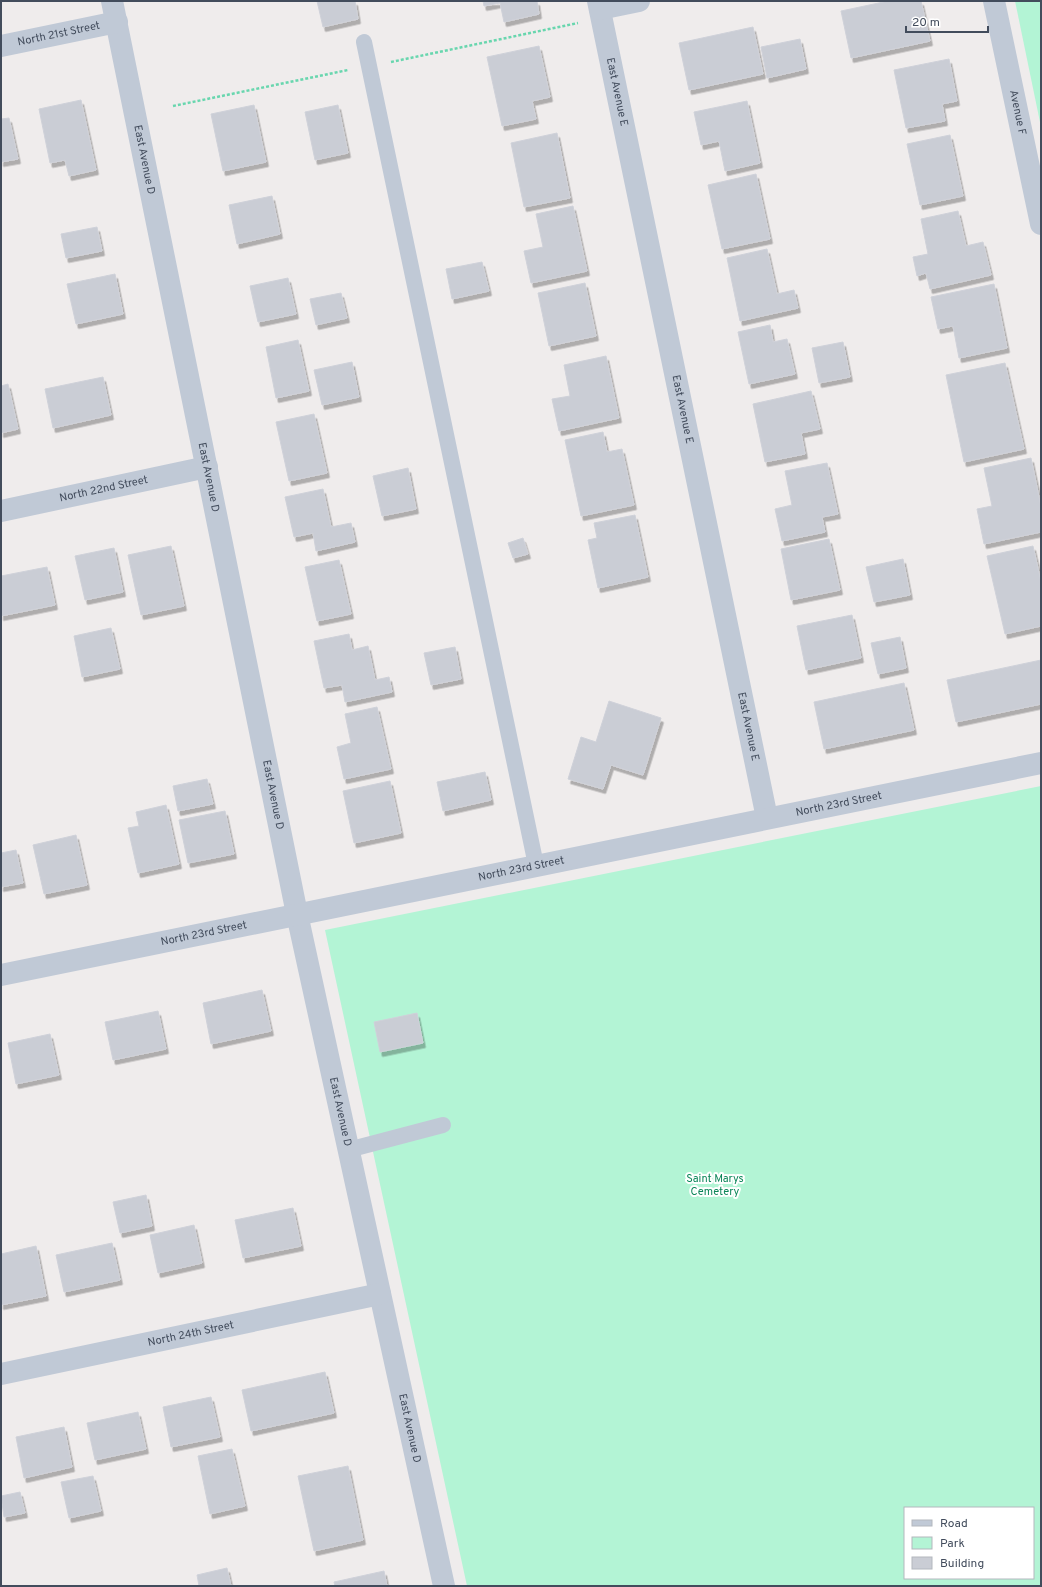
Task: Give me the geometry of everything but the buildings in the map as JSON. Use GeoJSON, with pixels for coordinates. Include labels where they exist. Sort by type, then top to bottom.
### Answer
{"type":"FeatureCollection","features":[{"type":"Feature","properties":{"kind":"street","name":"East Avenue D"},"geometry":{"type":"LineString","coordinates":[[112,1],[297,914],[444,1586]]}},
{"type":"Feature","properties":{"kind":"street"},"geometry":{"type":"LineString","coordinates":[[599,5],[639,1]]}},
{"type":"Feature","properties":{"kind":"street","name":"Avenue F"},"geometry":{"type":"LineString","coordinates":[[994,1],[1041,224]]}},
{"type":"Feature","properties":{"kind":"street","name":"East Avenue E"},"geometry":{"type":"LineString","coordinates":[[599,5],[767,818]]}},
{"type":"Feature","properties":{"kind":"street","name":"North 21st Street"},"geometry":{"type":"LineString","coordinates":[[1,46],[117,22]]}},
{"type":"Feature","properties":{"kind":"street","name":"North 22nd Street"},"geometry":{"type":"LineString","coordinates":[[1,511],[207,467]]}},
{"type":"Feature","properties":{"kind":"street","name":"North 23rd Street"},"geometry":{"type":"LineString","coordinates":[[1,975],[1041,763]]}},
{"type":"Feature","properties":{"kind":"street","name":"North 24th Street"},"geometry":{"type":"LineString","coordinates":[[1,1374],[380,1294]]}},
{"type":"Feature","properties":{"kind":"lane"},"geometry":{"type":"LineString","coordinates":[[364,42],[536,865]]}},
{"type":"Feature","properties":{"kind":"lane"},"geometry":{"type":"LineString","coordinates":[[348,1150],[443,1125]]}},
{"type":"Feature","properties":{"kind":"green space"},"geometry":{"type":"Polygon","coordinates":[[[1015,1],[1041,1],[1041,127],[1015,1]]]}},
{"type":"Feature","properties":{"kind":"green space","name":"Saint Marys Cemetery"},"geometry":{"type":"Polygon","coordinates":[[[1041,786],[1041,1586],[467,1586],[325,930],[1041,786]]]}}]}
